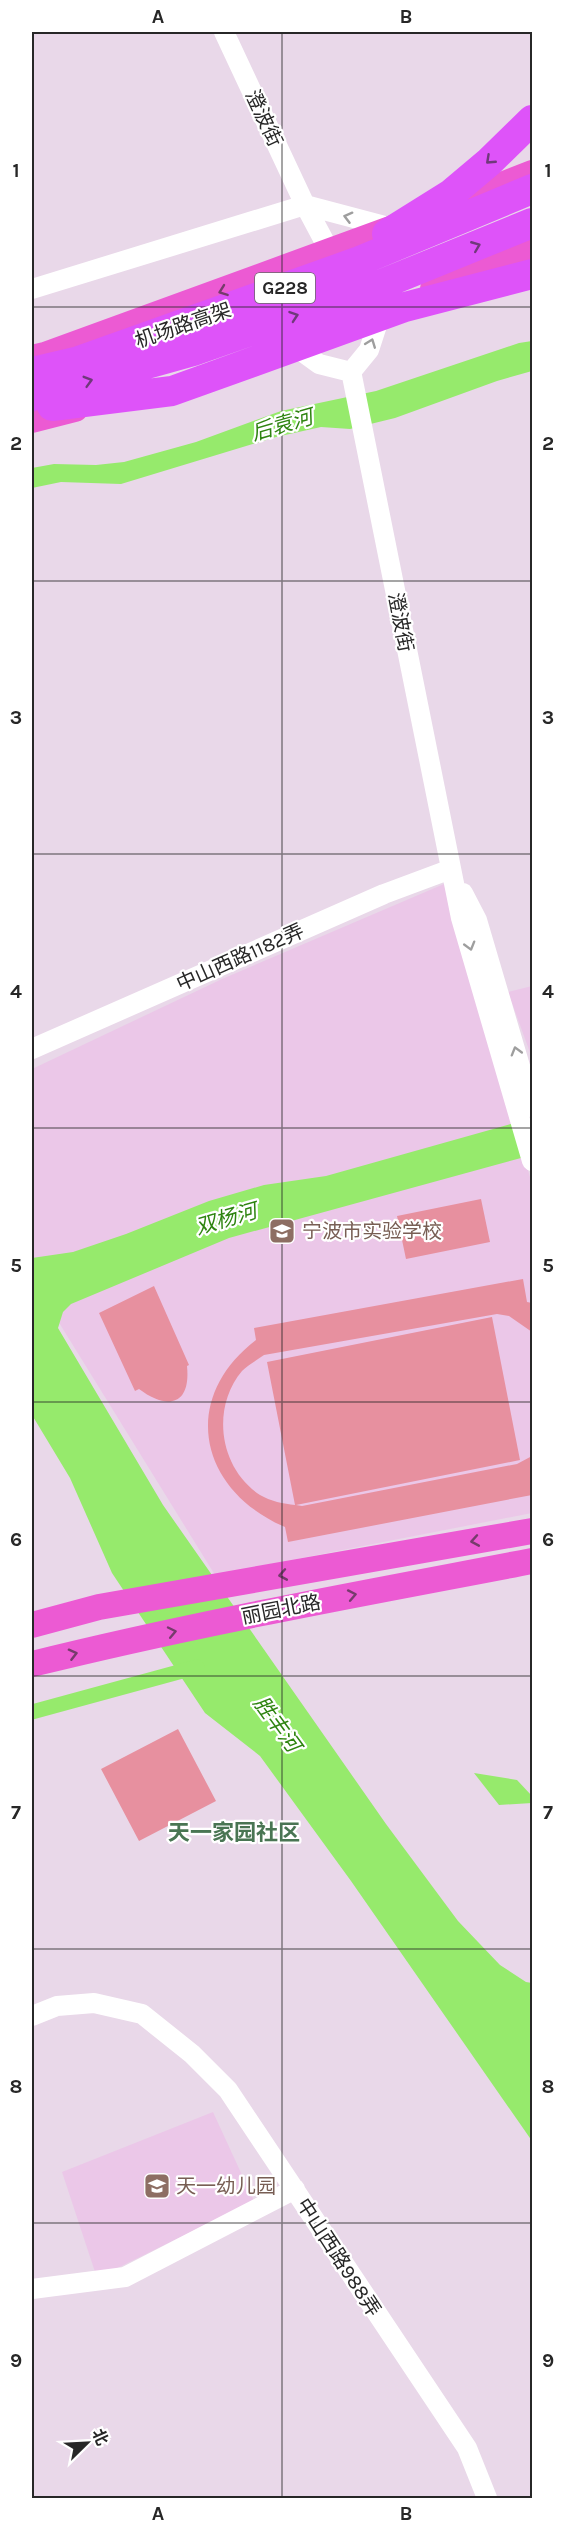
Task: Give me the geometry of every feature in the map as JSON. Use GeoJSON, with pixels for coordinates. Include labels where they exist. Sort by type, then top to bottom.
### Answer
{"type":"FeatureCollection","features":[{"type":"Feature","properties":{"kind":"highway"},"geometry":{"type":"LineString","coordinates":[[235,306],[384,236],[451,194],[489,162],[532,120]]}},
{"type":"Feature","properties":{"kind":"highway","name":"机场路高架"},"geometry":{"type":"LineString","coordinates":[[32,372],[79,361],[357,262],[532,189]]}},
{"type":"Feature","properties":{"kind":"highway","name":"机场路高架"},"geometry":{"type":"LineString","coordinates":[[32,396],[215,344],[370,289],[532,223]]}},
{"type":"Feature","properties":{"kind":"highway"},"geometry":{"type":"LineString","coordinates":[[32,409],[172,391],[405,307],[532,274]]}},
{"type":"Feature","properties":{"kind":"main road"},"geometry":{"type":"LineString","coordinates":[[32,358],[330,252],[532,173]]}},
{"type":"Feature","properties":{"kind":"main road"},"geometry":{"type":"LineString","coordinates":[[32,420],[175,383],[382,310],[532,248]]}},
{"type":"Feature","properties":{"kind":"main road","name":"丽园北路"},"geometry":{"type":"LineString","coordinates":[[32,1625],[99,1607],[532,1530]]}},
{"type":"Feature","properties":{"kind":"main road","name":"丽园北路"},"geometry":{"type":"LineString","coordinates":[[32,1664],[114,1644],[254,1615],[532,1561]]}},
{"type":"Feature","properties":{"kind":"street","name":"澄波街"},"geometry":{"type":"LineString","coordinates":[[224,32],[305,205],[330,252]]}},
{"type":"Feature","properties":{"kind":"street"},"geometry":{"type":"LineString","coordinates":[[32,289],[305,205],[392,228]]}},
{"type":"Feature","properties":{"kind":"street"},"geometry":{"type":"LineString","coordinates":[[290,343],[319,364],[352,374],[369,351],[382,310]]}},
{"type":"Feature","properties":{"kind":"street","name":"澄波街"},"geometry":{"type":"LineString","coordinates":[[352,374],[461,918],[526,1112],[532,1161]]}},
{"type":"Feature","properties":{"kind":"street","name":"中山西路1182弄"},"geometry":{"type":"LineString","coordinates":[[32,1049],[384,894],[451,869]]}},
{"type":"Feature","properties":{"kind":"street","name":"中山西路988弄"},"geometry":{"type":"LineString","coordinates":[[32,2016],[57,2006],[94,2003],[142,2014],[192,2054],[228,2091],[467,2448],[487,2499]]}},
{"type":"Feature","properties":{"kind":"street"},"geometry":{"type":"LineString","coordinates":[[32,2289],[125,2277],[295,2189]]}},
{"type":"Feature","properties":{"kind":"shaded area","name":"宁波市实验学校"},"geometry":{"type":"Polygon","coordinates":[[[444,884],[532,1184],[532,1513],[215,1575],[32,1279],[32,1069],[222,979],[444,884]]]}},
{"type":"Feature","properties":{"kind":"shaded area"},"geometry":{"type":"Polygon","coordinates":[[[532,986],[532,1058],[508,992],[532,986]]]}},
{"type":"Feature","properties":{"kind":"shaded area"},"geometry":{"type":"Polygon","coordinates":[[[481,1199],[490,1242],[406,1259],[397,1216],[481,1199]]]}},
{"type":"Feature","properties":{"kind":"shaded area"},"geometry":{"type":"Polygon","coordinates":[[[523,1279],[527,1302],[532,1303],[532,1332],[509,1316],[497,1314],[264,1355],[242,1371],[232,1386],[223,1419],[228,1454],[246,1483],[264,1497],[295,1505],[267,1362],[492,1317],[520,1460],[296,1505],[302,1506],[517,1464],[532,1456],[532,1495],[288,1542],[285,1527],[256,1511],[233,1490],[218,1467],[209,1442],[209,1415],[216,1389],[232,1363],[256,1340],[254,1328],[523,1279]]]}},
{"type":"Feature","properties":{"kind":"shaded area"},"geometry":{"type":"Polygon","coordinates":[[[154,1286],[189,1365],[187,1366],[185,1389],[175,1400],[159,1400],[139,1389],[135,1391],[99,1313],[154,1286]]]}},
{"type":"Feature","properties":{"kind":"shaded area"},"geometry":{"type":"Polygon","coordinates":[[[178,1729],[216,1801],[139,1841],[101,1769],[178,1729]]]}},
{"type":"Feature","properties":{"kind":"shaded area","name":"天一幼儿园"},"geometry":{"type":"Polygon","coordinates":[[[213,2112],[254,2201],[97,2278],[62,2172],[213,2112]]]}},
{"type":"Feature","properties":{"kind":"water","name":"后袁河"},"geometry":{"type":"Polygon","coordinates":[[[532,341],[532,371],[497,381],[395,418],[350,429],[321,427],[276,437],[121,484],[61,482],[32,488],[32,468],[54,464],[96,465],[124,462],[196,442],[281,411],[376,391],[519,343],[532,341]]]}},
{"type":"Feature","properties":{"kind":"water"},"geometry":{"type":"Polygon","coordinates":[[[532,1118],[532,1155],[229,1238],[71,1304],[63,1312],[58,1328],[163,1505],[386,1824],[458,1921],[500,1965],[526,1982],[532,1983],[532,2141],[351,1881],[260,1756],[205,1713],[112,1573],[70,1478],[32,1415],[32,1258],[73,1252],[209,1201],[264,1185],[326,1176],[532,1118]]]}},
{"type":"Feature","properties":{"kind":"water"},"geometry":{"type":"Polygon","coordinates":[[[474,1773],[517,1780],[532,1796],[532,1803],[499,1805],[474,1773]]]}},
{"type":"Feature","properties":{"kind":"waterway"},"geometry":{"type":"LineString","coordinates":[[32,1712],[197,1667]]}},
{"type":"Feature","properties":{"kind":"place","name":"宁波市实验学校"},"geometry":{"type":"Point","coordinates":[282,1231]}},
{"type":"Feature","properties":{"kind":"place","name":"天一幼儿园"},"geometry":{"type":"Point","coordinates":[157,2186]}},
{"type":"Feature","properties":{"kind":"district","name":"天一家园社区"},"geometry":{"type":"Point","coordinates":[234,1832]}},
{"type":"Feature","properties":{"kind":"water label","name":"双杨河"},"geometry":{"type":"Point","coordinates":[226,1219]}},
{"type":"Feature","properties":{"kind":"water label","name":"胜丰河"},"geometry":{"type":"Point","coordinates":[277,1724]}}]}
